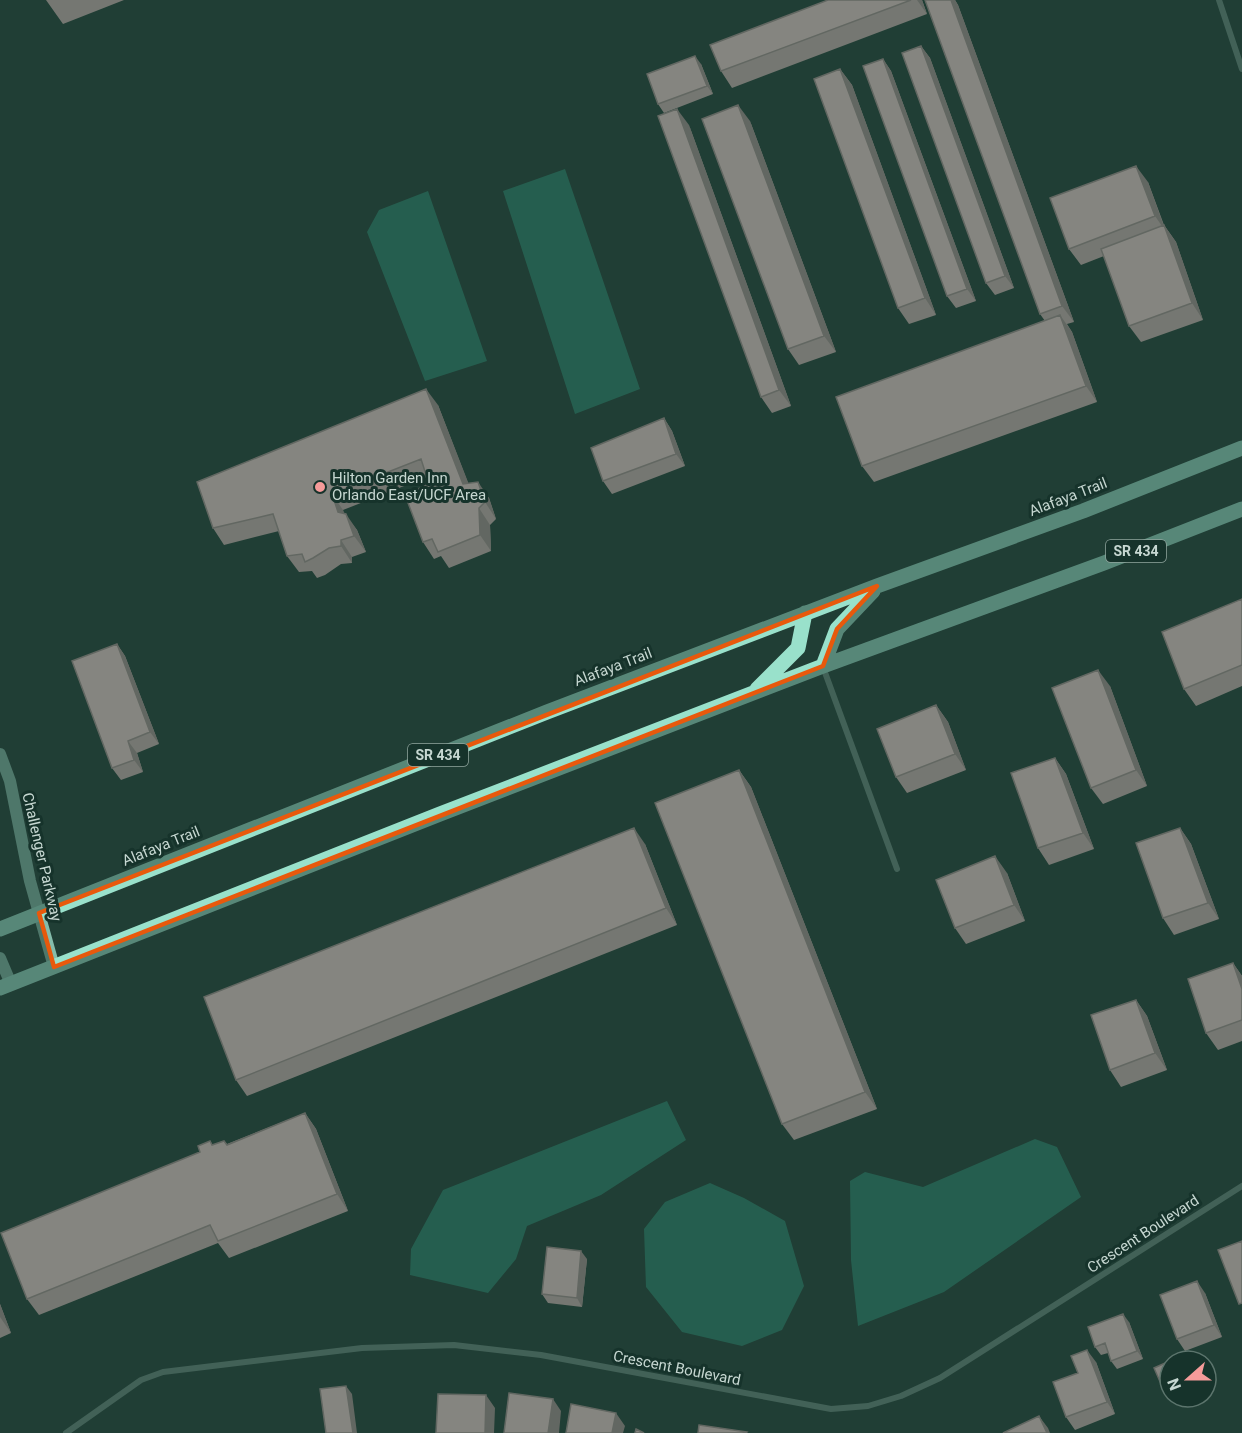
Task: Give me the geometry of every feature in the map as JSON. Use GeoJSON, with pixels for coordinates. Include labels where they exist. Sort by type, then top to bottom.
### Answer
{"type":"FeatureCollection","features":[{"type":"Feature","properties":{"kind":"main road","name":"Alafaya Trail"},"geometry":{"type":"LineString","coordinates":[[0,929],[476,739],[806,613],[1083,511],[1242,448]]}},
{"type":"Feature","properties":{"kind":"main road","name":"SR 434"},"geometry":{"type":"LineString","coordinates":[[5,986],[823,666],[1093,567],[1242,509]]}},
{"type":"Feature","properties":{"kind":"main road"},"geometry":{"type":"LineString","coordinates":[[823,666],[837,629],[878,586]]}},
{"type":"Feature","properties":{"kind":"main road"},"geometry":{"type":"LineString","coordinates":[[753,693],[798,648],[806,613]]}},
{"type":"Feature","properties":{"kind":"main road","name":"Challenger Parkway"},"geometry":{"type":"LineString","coordinates":[[0,754],[10,781],[30,881],[54,967]]}},
{"type":"Feature","properties":{"kind":"main road"},"geometry":{"type":"LineString","coordinates":[[0,958],[5,986]]}},
{"type":"Feature","properties":{"kind":"street"},"geometry":{"type":"LineString","coordinates":[[1219,0],[1242,69]]}},
{"type":"Feature","properties":{"kind":"street"},"geometry":{"type":"LineString","coordinates":[[823,666],[897,869]]}},
{"type":"Feature","properties":{"kind":"street","name":"Crescent Boulevard"},"geometry":{"type":"LineString","coordinates":[[66,1433],[141,1380],[164,1372],[362,1347],[454,1345],[541,1355],[831,1409],[868,1406],[940,1378],[1242,1186]]}},
{"type":"Feature","properties":{"kind":"highlighted area"},"geometry":{"type":"Polygon","coordinates":[[[877,586],[837,629],[823,666],[54,967],[39,913],[877,586]]]}},
{"type":"Feature","properties":{"kind":"shaded area"},"geometry":{"type":"Polygon","coordinates":[[[565,169],[640,389],[575,414],[503,191],[565,169]]]}},
{"type":"Feature","properties":{"kind":"shaded area"},"geometry":{"type":"Polygon","coordinates":[[[428,191],[487,361],[425,381],[367,232],[379,210],[428,191]]]}},
{"type":"Feature","properties":{"kind":"shaded area"},"geometry":{"type":"Polygon","coordinates":[[[667,1101],[686,1140],[601,1195],[527,1226],[516,1259],[488,1293],[410,1275],[411,1249],[443,1190],[667,1101]]]}},
{"type":"Feature","properties":{"kind":"shaded area"},"geometry":{"type":"Polygon","coordinates":[[[1035,1139],[1057,1147],[1081,1197],[944,1292],[858,1326],[851,1260],[850,1181],[865,1172],[923,1187],[1035,1139]]]}},
{"type":"Feature","properties":{"kind":"shaded area"},"geometry":{"type":"Polygon","coordinates":[[[710,1183],[744,1198],[785,1221],[804,1286],[782,1330],[742,1346],[682,1332],[646,1287],[644,1229],[665,1202],[710,1183]]]}},
{"type":"Feature","properties":{"kind":"building"},"geometry":{"type":"Polygon","coordinates":[[[828,0],[911,0],[721,71],[710,45],[828,0]]]}},
{"type":"Feature","properties":{"kind":"building"},"geometry":{"type":"Polygon","coordinates":[[[925,0],[951,0],[1062,306],[1040,314],[925,0]]]}},
{"type":"Feature","properties":{"kind":"building"},"geometry":{"type":"Polygon","coordinates":[[[921,46],[1005,276],[986,283],[902,53],[921,46]]]}},
{"type":"Feature","properties":{"kind":"building"},"geometry":{"type":"Polygon","coordinates":[[[695,56],[707,86],[658,104],[647,74],[695,56]]]}},
{"type":"Feature","properties":{"kind":"building"},"geometry":{"type":"Polygon","coordinates":[[[883,59],[967,289],[947,296],[863,66],[883,59]]]}},
{"type":"Feature","properties":{"kind":"building"},"geometry":{"type":"Polygon","coordinates":[[[840,69],[925,298],[898,308],[814,79],[840,69]]]}},
{"type":"Feature","properties":{"kind":"building"},"geometry":{"type":"Polygon","coordinates":[[[738,105],[824,336],[788,349],[702,119],[738,105]]]}},
{"type":"Feature","properties":{"kind":"building"},"geometry":{"type":"Polygon","coordinates":[[[677,109],[779,390],[761,397],[658,116],[677,109]]]}},
{"type":"Feature","properties":{"kind":"building"},"geometry":{"type":"Polygon","coordinates":[[[1136,166],[1155,216],[1069,249],[1050,198],[1136,166]]]}},
{"type":"Feature","properties":{"kind":"building"},"geometry":{"type":"Polygon","coordinates":[[[1164,225],[1192,303],[1129,326],[1101,249],[1164,225]]]}},
{"type":"Feature","properties":{"kind":"building"},"geometry":{"type":"Polygon","coordinates":[[[1060,315],[1086,386],[862,466],[836,397],[1060,315]]]}},
{"type":"Feature","properties":{"kind":"building","name":"Hilton Garden Inn Orlando East/UCF Area"},"geometry":{"type":"Polygon","coordinates":[[[426,389],[463,484],[478,482],[485,502],[479,508],[480,535],[438,552],[432,539],[423,542],[405,495],[429,484],[421,459],[332,494],[338,512],[346,514],[354,536],[341,540],[341,546],[329,548],[305,562],[302,554],[287,556],[273,514],[213,528],[197,482],[426,389]]]}},
{"type":"Feature","properties":{"kind":"building"},"geometry":{"type":"Polygon","coordinates":[[[664,418],[676,454],[603,481],[591,448],[664,418]]]}},
{"type":"Feature","properties":{"kind":"building"},"geometry":{"type":"Polygon","coordinates":[[[1242,599],[1242,665],[1184,689],[1162,632],[1242,599]]]}},
{"type":"Feature","properties":{"kind":"building"},"geometry":{"type":"Polygon","coordinates":[[[117,644],[150,732],[128,741],[134,760],[112,768],[72,661],[117,644]]]}},
{"type":"Feature","properties":{"kind":"building"},"geometry":{"type":"Polygon","coordinates":[[[1098,670],[1136,770],[1091,788],[1052,688],[1098,670]]]}},
{"type":"Feature","properties":{"kind":"building"},"geometry":{"type":"Polygon","coordinates":[[[936,705],[955,754],[896,777],[877,729],[936,705]]]}},
{"type":"Feature","properties":{"kind":"building"},"geometry":{"type":"Polygon","coordinates":[[[1055,758],[1083,833],[1038,848],[1011,773],[1055,758]]]}},
{"type":"Feature","properties":{"kind":"building"},"geometry":{"type":"Polygon","coordinates":[[[739,770],[865,1092],[782,1124],[655,803],[739,770]]]}},
{"type":"Feature","properties":{"kind":"building"},"geometry":{"type":"Polygon","coordinates":[[[634,828],[666,908],[236,1080],[204,997],[634,828]]]}},
{"type":"Feature","properties":{"kind":"building"},"geometry":{"type":"Polygon","coordinates":[[[1180,828],[1208,903],[1163,918],[1136,843],[1180,828]]]}},
{"type":"Feature","properties":{"kind":"building"},"geometry":{"type":"Polygon","coordinates":[[[995,856],[1014,905],[955,928],[936,880],[995,856]]]}},
{"type":"Feature","properties":{"kind":"building"},"geometry":{"type":"Polygon","coordinates":[[[1233,963],[1242,989],[1242,1020],[1206,1033],[1188,979],[1233,963]]]}},
{"type":"Feature","properties":{"kind":"building"},"geometry":{"type":"Polygon","coordinates":[[[1136,1000],[1155,1053],[1110,1070],[1091,1015],[1136,1000]]]}},
{"type":"Feature","properties":{"kind":"building"},"geometry":{"type":"Polygon","coordinates":[[[305,1113],[337,1194],[218,1241],[210,1225],[27,1299],[1,1233],[200,1152],[198,1146],[210,1141],[212,1145],[224,1141],[227,1145],[305,1113]]]}},
{"type":"Feature","properties":{"kind":"building"},"geometry":{"type":"Polygon","coordinates":[[[1242,1241],[1242,1303],[1239,1304],[1218,1250],[1242,1241]]]}},
{"type":"Feature","properties":{"kind":"building"},"geometry":{"type":"Polygon","coordinates":[[[547,1247],[581,1251],[577,1298],[542,1294],[547,1247]]]}},
{"type":"Feature","properties":{"kind":"building"},"geometry":{"type":"Polygon","coordinates":[[[1197,1281],[1214,1325],[1177,1339],[1160,1295],[1197,1281]]]}},
{"type":"Feature","properties":{"kind":"building"},"geometry":{"type":"Polygon","coordinates":[[[1123,1314],[1137,1351],[1111,1361],[1105,1343],[1095,1347],[1088,1327],[1123,1314]]]}},
{"type":"Feature","properties":{"kind":"building"},"geometry":{"type":"Polygon","coordinates":[[[1087,1350],[1107,1402],[1066,1417],[1053,1382],[1078,1373],[1071,1356],[1087,1350]]]}},
{"type":"Feature","properties":{"kind":"building"},"geometry":{"type":"Polygon","coordinates":[[[346,1386],[353,1433],[326,1433],[320,1389],[346,1386]]]}},
{"type":"Feature","properties":{"kind":"building"},"geometry":{"type":"Polygon","coordinates":[[[509,1393],[553,1399],[548,1433],[504,1433],[509,1393]]]}},
{"type":"Feature","properties":{"kind":"building"},"geometry":{"type":"Polygon","coordinates":[[[438,1394],[486,1395],[485,1433],[436,1433],[438,1394]]]}},
{"type":"Feature","properties":{"kind":"building"},"geometry":{"type":"Polygon","coordinates":[[[571,1404],[616,1413],[612,1433],[566,1433],[571,1404]]]}},
{"type":"Feature","properties":{"kind":"building"},"geometry":{"type":"Polygon","coordinates":[[[1039,1416],[1047,1433],[1003,1433],[1039,1416]]]}},
{"type":"Feature","properties":{"kind":"building"},"geometry":{"type":"Polygon","coordinates":[[[699,1425],[747,1432],[698,1433],[699,1425]]]}},
{"type":"Feature","properties":{"kind":"place","name":"Hilton Garden Inn Orlando East/UCF Area"},"geometry":{"type":"Point","coordinates":[320,487]}}]}
